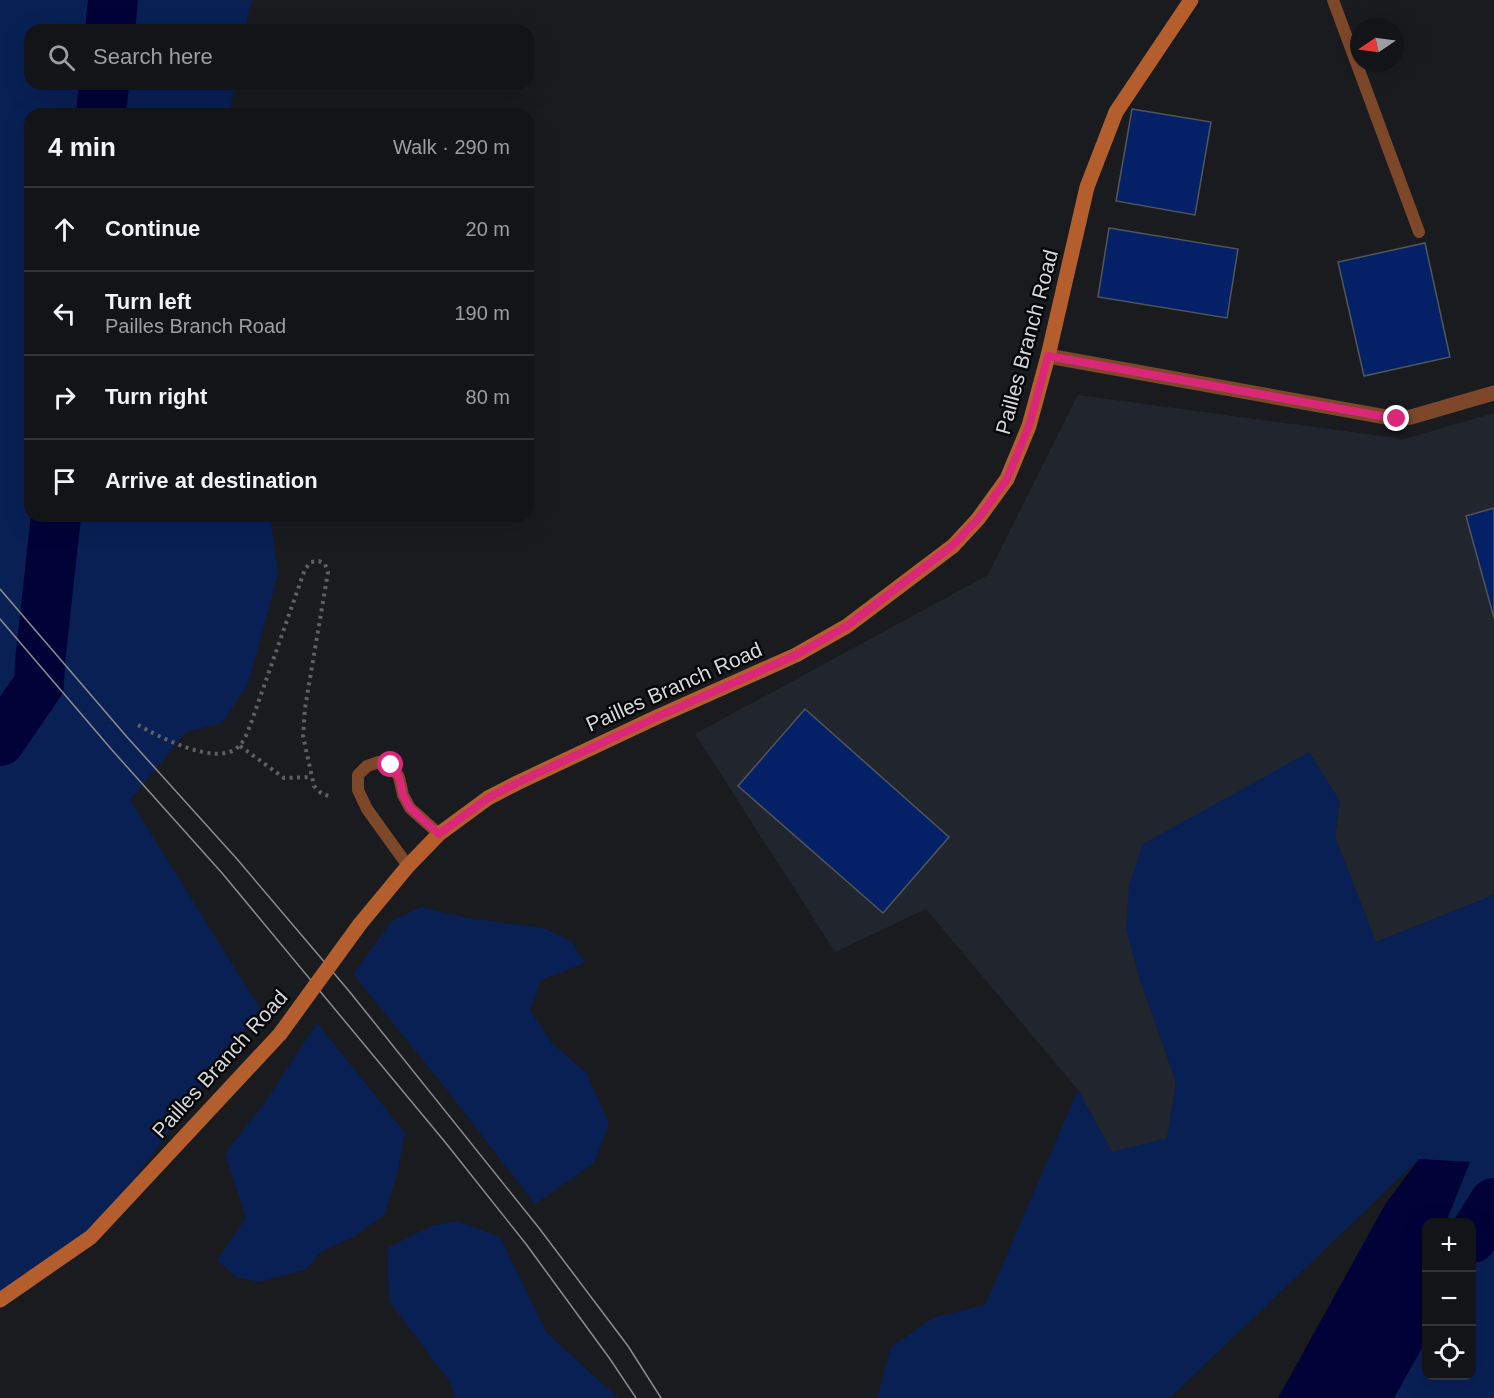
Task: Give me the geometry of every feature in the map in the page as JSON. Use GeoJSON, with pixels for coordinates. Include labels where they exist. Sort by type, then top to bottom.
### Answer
{"type":"FeatureCollection","features":[{"type":"Feature","properties":{"kind":"main road","name":"Pailles Branch Road"},"geometry":{"type":"LineString","coordinates":[[0,1300],[91,1237],[280,1034],[360,924],[408,866],[439,834],[488,798],[517,783],[796,655],[847,626],[952,546],[978,519],[1007,479],[1029,426],[1088,187],[1116,112],[1191,0]]}},
{"type":"Feature","properties":{"kind":"street"},"geometry":{"type":"LineString","coordinates":[[1048,356],[1397,419],[1494,393]]}},
{"type":"Feature","properties":{"kind":"lane"},"geometry":{"type":"LineString","coordinates":[[1333,0],[1419,232]]}},
{"type":"Feature","properties":{"kind":"lane"},"geometry":{"type":"LineString","coordinates":[[408,866],[367,809],[358,790],[358,775],[367,766],[379,762],[391,765],[399,777],[403,795],[410,808],[439,834]]}},
{"type":"Feature","properties":{"kind":"path"},"geometry":{"type":"LineString","coordinates":[[138,725],[159,737],[191,749],[214,754],[232,752],[240,746],[250,726],[304,569],[311,562],[319,561],[325,564],[328,572],[305,708],[303,736],[314,786],[321,793],[331,797]]}},
{"type":"Feature","properties":{"kind":"path"},"geometry":{"type":"LineString","coordinates":[[240,746],[284,778],[311,777]]}},
{"type":"Feature","properties":{"kind":"shaded area"},"geometry":{"type":"Polygon","coordinates":[[[0,0],[253,0],[246,24],[24,24],[24,90],[234,90],[230,108],[24,108],[24,522],[271,522],[278,574],[248,684],[222,723],[186,732],[130,800],[260,1009],[91,1237],[0,1294],[0,0]]]}},
{"type":"Feature","properties":{"kind":"shaded area"},"geometry":{"type":"Polygon","coordinates":[[[1078,395],[1404,439],[1494,413],[1494,895],[1376,942],[1335,837],[1340,801],[1138,974],[1176,1082],[1167,1139],[1112,1152],[1078,1090],[926,909],[835,952],[695,734],[988,575],[1078,395]]]}},
{"type":"Feature","properties":{"kind":"shaded area"},"geometry":{"type":"Polygon","coordinates":[[[1309,752],[1340,801],[1335,837],[1376,942],[1494,895],[1494,1398],[1394,1398],[1422,1348],[1422,1380],[1476,1380],[1476,1218],[1448,1218],[1470,1162],[1419,1159],[1170,1398],[877,1398],[891,1347],[933,1318],[985,1305],[1078,1090],[1112,1152],[1167,1138],[1176,1082],[1138,974],[1126,929],[1129,885],[1143,844],[1309,752]]]}},
{"type":"Feature","properties":{"kind":"shaded area"},"geometry":{"type":"Polygon","coordinates":[[[421,907],[467,918],[543,928],[571,941],[585,963],[541,980],[530,1010],[552,1043],[587,1074],[609,1124],[594,1163],[535,1204],[353,974],[393,920],[421,907]]]}},
{"type":"Feature","properties":{"kind":"shaded area"},"geometry":{"type":"Polygon","coordinates":[[[317,1023],[405,1133],[397,1175],[384,1215],[355,1236],[322,1251],[305,1270],[258,1282],[236,1277],[217,1260],[246,1218],[225,1153],[264,1104],[317,1023]]]}},
{"type":"Feature","properties":{"kind":"shaded area"},"geometry":{"type":"Polygon","coordinates":[[[1419,1159],[1470,1162],[1448,1218],[1422,1218],[1422,1348],[1394,1398],[1278,1398],[1386,1203],[1419,1159]]]}},
{"type":"Feature","properties":{"kind":"shaded area"},"geometry":{"type":"Polygon","coordinates":[[[457,1221],[500,1237],[546,1332],[618,1398],[455,1398],[450,1382],[389,1301],[387,1248],[431,1226],[457,1221]]]}},
{"type":"Feature","properties":{"kind":"building"},"geometry":{"type":"Polygon","coordinates":[[[1132,109],[1211,122],[1195,215],[1116,201],[1132,109]]]}},
{"type":"Feature","properties":{"kind":"building"},"geometry":{"type":"Polygon","coordinates":[[[1109,228],[1238,249],[1227,318],[1098,297],[1109,228]]]}},
{"type":"Feature","properties":{"kind":"building"},"geometry":{"type":"Polygon","coordinates":[[[1425,243],[1450,357],[1364,376],[1338,262],[1425,243]]]}},
{"type":"Feature","properties":{"kind":"building"},"geometry":{"type":"Polygon","coordinates":[[[1494,508],[1494,618],[1466,516],[1494,508]]]}},
{"type":"Feature","properties":{"kind":"building"},"geometry":{"type":"Polygon","coordinates":[[[805,709],[949,837],[883,913],[738,786],[805,709]]]}},
{"type":"Feature","properties":{"kind":"waterway"},"geometry":{"type":"LineString","coordinates":[[111,24],[113,0]]}},
{"type":"Feature","properties":{"kind":"waterway"},"geometry":{"type":"LineString","coordinates":[[102,108],[103,90]]}},
{"type":"Feature","properties":{"kind":"waterway"},"geometry":{"type":"LineString","coordinates":[[0,741],[39,684],[55,522]]}},
{"type":"Feature","properties":{"kind":"waterway"},"geometry":{"type":"LineString","coordinates":[[1476,1232],[1494,1203]]}},
{"type":"Feature","properties":{"kind":"tram line"},"geometry":{"type":"LineString","coordinates":[[0,589],[127,737],[237,859],[349,991],[539,1228],[628,1346],[661,1398]]}},
{"type":"Feature","properties":{"kind":"tram line"},"geometry":{"type":"LineString","coordinates":[[0,619],[112,750],[222,873],[445,1142],[526,1244],[636,1398]]}},
{"type":"Feature","properties":{"kind":"route"},"geometry":{"type":"LineString","coordinates":[[391,765],[399,777],[403,795],[410,808],[439,834],[488,798],[517,783],[796,655],[847,626],[952,546],[978,519],[1007,479],[1029,426],[1048,356],[1397,419]]}}]}
